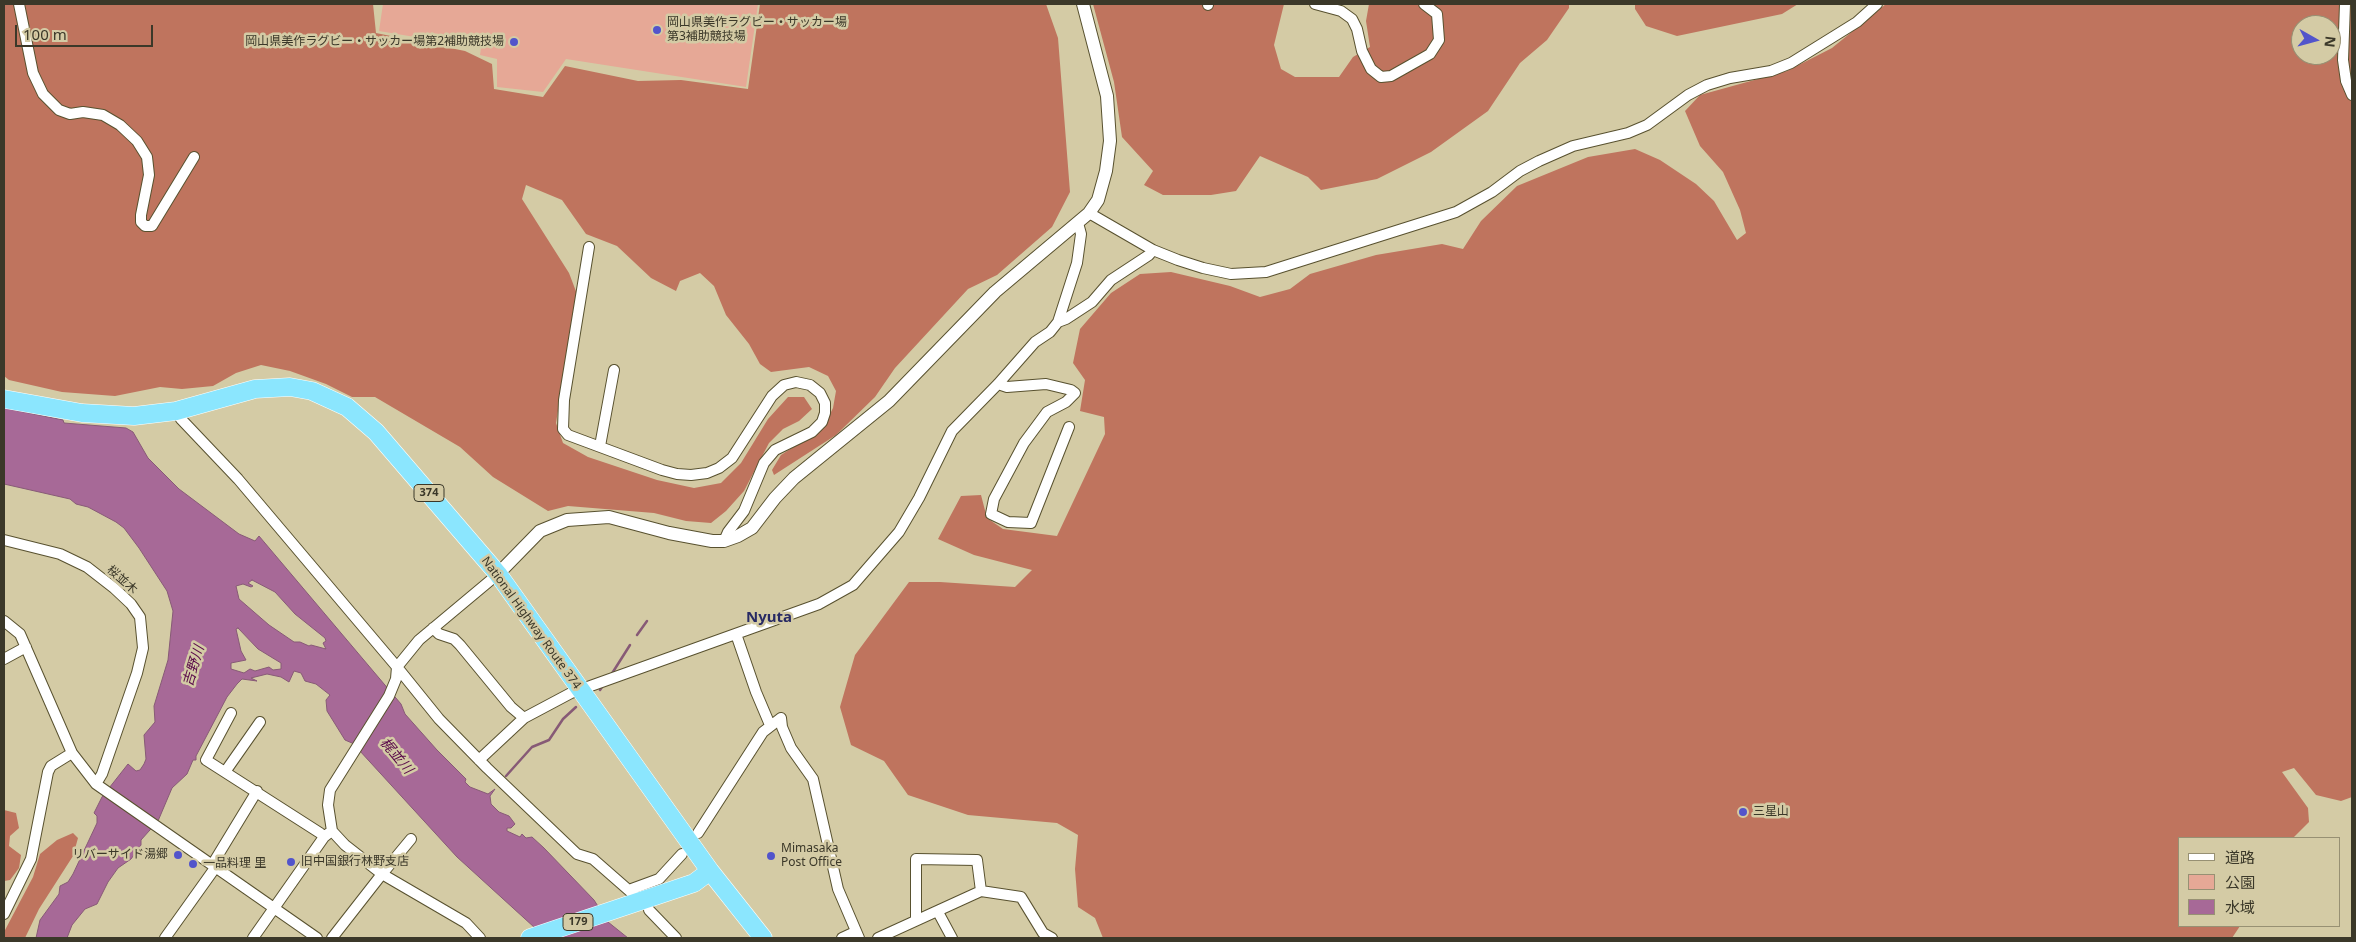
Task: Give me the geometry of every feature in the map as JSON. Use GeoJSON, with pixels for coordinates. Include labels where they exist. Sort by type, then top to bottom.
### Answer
{"type":"FeatureCollection","features":[{"type":"Feature","properties":{"kind":"highway","name":"National Highway Route 374"},"geometry":{"type":"LineString","coordinates":[[4,399],[82,413],[134,416],[176,411],[230,395],[270,387],[290,387],[312,391],[338,403],[365,421],[498,574],[710,871],[763,938]]}},
{"type":"Feature","properties":{"kind":"highway","name":"179"},"geometry":{"type":"LineString","coordinates":[[530,938],[630,897],[694,883],[710,871]]}},
{"type":"Feature","properties":{"kind":"street"},"geometry":{"type":"LineString","coordinates":[[19,4],[33,73],[43,94],[59,110],[70,114],[83,112],[103,115],[120,125],[137,141],[147,157],[148,175],[141,222],[145,226],[152,226],[194,157]]}},
{"type":"Feature","properties":{"kind":"street"},"geometry":{"type":"LineString","coordinates":[[253,938],[328,834],[330,790],[389,696],[398,668],[419,640],[498,574],[540,531],[567,520],[609,517],[669,533],[712,541],[738,536],[752,528],[774,498],[794,478],[889,401],[995,292],[1089,213],[1098,200],[1106,171],[1110,141],[1107,96],[1083,4]]}},
{"type":"Feature","properties":{"kind":"street"},"geometry":{"type":"LineString","coordinates":[[1315,4],[1341,11],[1352,19],[1357,29],[1362,51],[1371,69],[1381,77],[1391,76],[1430,54],[1438,40],[1436,14],[1424,4]]}},
{"type":"Feature","properties":{"kind":"street"},"geometry":{"type":"LineString","coordinates":[[1089,213],[1153,250],[1203,268],[1231,274],[1266,272],[1456,212],[1492,192],[1520,171],[1539,161],[1573,146],[1628,133],[1647,125],[1688,95],[1707,85],[1730,78],[1771,71],[1791,63],[1857,22],[1877,4]]}},
{"type":"Feature","properties":{"kind":"street"},"geometry":{"type":"LineString","coordinates":[[2345,4],[2343,60],[2346,82],[2352,95]]}},
{"type":"Feature","properties":{"kind":"street"},"geometry":{"type":"LineString","coordinates":[[479,760],[524,718],[571,693],[819,604],[853,585],[899,532],[919,498],[952,431],[998,384],[1035,342],[1050,332],[1058,322],[1077,263],[1081,234],[1078,223]]}},
{"type":"Feature","properties":{"kind":"street"},"geometry":{"type":"LineString","coordinates":[[590,247],[564,400],[563,430],[568,435],[677,474],[707,473],[719,468],[732,458],[772,396],[784,386],[796,382],[810,385],[820,393],[825,403],[825,413],[822,422],[812,432],[775,450],[764,463],[744,510],[724,540]]}},
{"type":"Feature","properties":{"kind":"street"},"geometry":{"type":"LineString","coordinates":[[1058,322],[1092,302],[1111,280],[1149,255],[1153,250]]}},
{"type":"Feature","properties":{"kind":"street"},"geometry":{"type":"LineString","coordinates":[[600,446],[614,370]]}},
{"type":"Feature","properties":{"kind":"street"},"geometry":{"type":"LineString","coordinates":[[998,384],[1007,387],[1046,384],[1071,390],[1075,393],[1066,402],[1047,412],[1024,443],[994,499],[990,510],[991,514],[1008,522],[1031,523],[1069,427]]}},
{"type":"Feature","properties":{"kind":"street"},"geometry":{"type":"LineString","coordinates":[[176,411],[181,419],[238,479],[439,719],[577,854],[593,859],[630,897],[659,879],[682,854]]}},
{"type":"Feature","properties":{"kind":"street","name":"桜並木"},"geometry":{"type":"LineString","coordinates":[[4,540],[60,554],[88,567],[131,604],[140,617],[142,648],[137,673],[98,786]]}},
{"type":"Feature","properties":{"kind":"street"},"geometry":{"type":"LineString","coordinates":[[4,621],[20,634],[72,753],[98,786],[317,938]]}},
{"type":"Feature","properties":{"kind":"street"},"geometry":{"type":"LineString","coordinates":[[434,628],[439,634],[454,639],[505,701],[524,718]]}},
{"type":"Feature","properties":{"kind":"street"},"geometry":{"type":"LineString","coordinates":[[736,634],[756,692],[770,725]]}},
{"type":"Feature","properties":{"kind":"street"},"geometry":{"type":"LineString","coordinates":[[4,659],[26,647]]}},
{"type":"Feature","properties":{"kind":"street"},"geometry":{"type":"LineString","coordinates":[[231,713],[206,760],[320,833],[328,834],[345,845],[382,874],[460,919],[480,938]]}},
{"type":"Feature","properties":{"kind":"street"},"geometry":{"type":"LineString","coordinates":[[698,833],[758,740],[770,725],[781,718],[782,727],[791,748],[813,779],[838,889],[857,935],[842,938]]}},
{"type":"Feature","properties":{"kind":"street"},"geometry":{"type":"LineString","coordinates":[[225,772],[260,722]]}},
{"type":"Feature","properties":{"kind":"street"},"geometry":{"type":"LineString","coordinates":[[4,914],[31,859],[48,772],[51,766],[72,753]]}},
{"type":"Feature","properties":{"kind":"street"},"geometry":{"type":"LineString","coordinates":[[165,938],[214,867],[256,791]]}},
{"type":"Feature","properties":{"kind":"street"},"geometry":{"type":"LineString","coordinates":[[332,938],[411,840]]}},
{"type":"Feature","properties":{"kind":"street"},"geometry":{"type":"LineString","coordinates":[[916,920],[916,859],[978,860],[981,891]]}},
{"type":"Feature","properties":{"kind":"street"},"geometry":{"type":"LineString","coordinates":[[878,938],[981,891],[1021,897],[1043,933],[1052,938]]}},
{"type":"Feature","properties":{"kind":"street"},"geometry":{"type":"LineString","coordinates":[[649,910],[676,938]]}},
{"type":"Feature","properties":{"kind":"street"},"geometry":{"type":"LineString","coordinates":[[938,912],[952,938]]}},
{"type":"Feature","properties":{"kind":"green space"},"geometry":{"type":"Polygon","coordinates":[[[383,4],[758,4],[746,87],[566,59],[543,92],[497,87],[497,59],[480,55],[481,48],[379,31],[383,4]]]}},
{"type":"Feature","properties":{"kind":"shaded area"},"geometry":{"type":"Polygon","coordinates":[[[4,4],[373,4],[376,33],[465,51],[492,64],[494,89],[543,97],[565,66],[638,81],[681,80],[748,89],[760,4],[1046,4],[1058,38],[1070,192],[1052,227],[997,275],[968,289],[895,368],[875,397],[836,435],[774,475],[772,470],[781,455],[823,428],[833,408],[836,391],[828,376],[809,367],[771,372],[760,364],[749,344],[726,315],[714,286],[700,273],[680,281],[676,291],[651,278],[617,246],[586,234],[562,200],[526,185],[522,199],[569,273],[577,294],[556,423],[563,443],[588,457],[657,480],[694,488],[721,483],[741,463],[768,419],[788,397],[804,397],[812,409],[799,421],[783,429],[769,443],[744,491],[726,511],[711,523],[686,521],[654,513],[568,506],[548,511],[493,477],[460,447],[375,397],[352,397],[326,384],[290,371],[261,365],[236,373],[213,386],[182,389],[160,387],[115,396],[62,392],[9,380],[4,376],[4,4]]]}},
{"type":"Feature","properties":{"kind":"shaded area"},"geometry":{"type":"Polygon","coordinates":[[[1093,4],[1284,4],[1274,45],[1281,69],[1295,77],[1339,77],[1353,57],[1370,47],[1366,21],[1369,4],[1569,4],[1569,8],[1547,40],[1520,63],[1488,111],[1431,152],[1377,179],[1321,190],[1308,177],[1260,156],[1236,191],[1211,195],[1163,195],[1144,185],[1153,171],[1122,137],[1114,82],[1093,4]]]}},
{"type":"Feature","properties":{"kind":"shaded area"},"geometry":{"type":"Polygon","coordinates":[[[1635,4],[1798,4],[1782,14],[1677,36],[1646,26],[1635,9],[1635,4]]]}},
{"type":"Feature","properties":{"kind":"shaded area"},"geometry":{"type":"Polygon","coordinates":[[[1886,4],[2352,4],[2352,797],[2341,801],[2316,795],[2294,768],[2282,772],[2308,808],[2309,822],[2294,837],[2178,837],[2178,927],[2239,927],[2232,938],[1103,938],[1095,918],[1078,907],[1075,869],[1078,835],[1057,823],[968,815],[908,795],[884,761],[851,745],[840,707],[855,655],[909,582],[1015,587],[1032,570],[974,555],[938,539],[961,496],[981,495],[987,518],[1003,529],[1057,536],[1105,434],[1104,417],[1080,411],[1085,380],[1073,363],[1080,329],[1111,293],[1140,274],[1171,272],[1230,286],[1260,297],[1290,289],[1310,274],[1376,255],[1442,244],[1463,249],[1481,221],[1517,186],[1588,157],[1635,149],[1660,160],[1696,184],[1714,201],[1737,240],[1746,233],[1740,210],[1723,172],[1700,146],[1685,111],[1700,95],[1787,71],[1832,48],[1886,4]]]}},
{"type":"Feature","properties":{"kind":"shaded area"},"geometry":{"type":"Polygon","coordinates":[[[4,810],[16,813],[19,828],[10,836],[9,846],[21,855],[19,868],[10,880],[4,881],[4,810]]]}},
{"type":"Feature","properties":{"kind":"shaded area"},"geometry":{"type":"Polygon","coordinates":[[[73,833],[78,838],[73,856],[39,909],[25,938],[4,938],[4,932],[33,877],[40,854],[57,840],[73,833]]]}},
{"type":"Feature","properties":{"kind":"water"},"geometry":{"type":"Polygon","coordinates":[[[4,408],[63,420],[64,423],[126,428],[133,432],[148,458],[179,489],[239,534],[255,541],[259,536],[401,704],[405,714],[466,779],[465,782],[470,787],[488,794],[495,789],[490,796],[491,804],[499,812],[509,816],[515,824],[511,828],[507,828],[507,831],[520,837],[522,834],[526,838],[532,837],[594,900],[608,922],[628,938],[546,938],[457,857],[359,750],[352,743],[345,740],[327,711],[326,700],[330,695],[316,684],[305,681],[301,673],[294,671],[289,682],[281,677],[267,674],[251,678],[257,681],[242,679],[237,684],[227,697],[196,756],[196,760],[193,760],[187,774],[172,788],[158,821],[141,840],[141,845],[131,859],[118,868],[108,882],[97,904],[85,909],[72,925],[67,938],[36,938],[40,920],[59,894],[60,886],[68,882],[73,874],[97,823],[97,816],[94,813],[102,797],[128,764],[136,771],[140,770],[144,764],[146,759],[144,735],[155,722],[154,706],[168,660],[173,611],[167,591],[124,528],[88,507],[76,504],[70,499],[4,484],[4,408]],[[252,580],[248,583],[253,586],[251,587],[243,584],[236,586],[239,599],[269,625],[294,642],[326,649],[323,643],[326,641],[325,638],[295,614],[275,592],[252,580]],[[238,628],[236,629],[241,651],[246,660],[231,663],[231,669],[244,673],[250,669],[255,671],[269,667],[273,670],[281,669],[281,663],[258,649],[238,628]]]}},
{"type":"Feature","properties":{"kind":"waterway"},"geometry":{"type":"LineString","coordinates":[[637,635],[647,621]]}},
{"type":"Feature","properties":{"kind":"waterway"},"geometry":{"type":"LineString","coordinates":[[611,675],[630,645]]}},
{"type":"Feature","properties":{"kind":"waterway"},"geometry":{"type":"LineString","coordinates":[[506,776],[532,747],[549,740],[563,719],[576,707]]}},
{"type":"Feature","properties":{"kind":"place","name":"岡山県美作ラグビー・サッカー場 第3補助競技場"},"geometry":{"type":"Point","coordinates":[657,30]}},
{"type":"Feature","properties":{"kind":"place","name":"岡山県美作ラグビー・サッカー場第2補助競技場"},"geometry":{"type":"Point","coordinates":[514,42]}},
{"type":"Feature","properties":{"kind":"place","name":"三星山"},"geometry":{"type":"Point","coordinates":[1743,812]}},
{"type":"Feature","properties":{"kind":"place","name":"リバーサイド湯郷"},"geometry":{"type":"Point","coordinates":[178,855]}},
{"type":"Feature","properties":{"kind":"place","name":"Mimasaka Post Office"},"geometry":{"type":"Point","coordinates":[771,856]}},
{"type":"Feature","properties":{"kind":"place","name":"旧中国銀行林野支店"},"geometry":{"type":"Point","coordinates":[291,862]}},
{"type":"Feature","properties":{"kind":"place","name":"一品料理 里"},"geometry":{"type":"Point","coordinates":[193,864]}},
{"type":"Feature","properties":{"kind":"district","name":"Nyuta"},"geometry":{"type":"Point","coordinates":[769,618]}},
{"type":"Feature","properties":{"kind":"water label","name":"吉野川"},"geometry":{"type":"Point","coordinates":[194,666]}},
{"type":"Feature","properties":{"kind":"water label","name":"梶並川"},"geometry":{"type":"Point","coordinates":[396,756]}}]}
